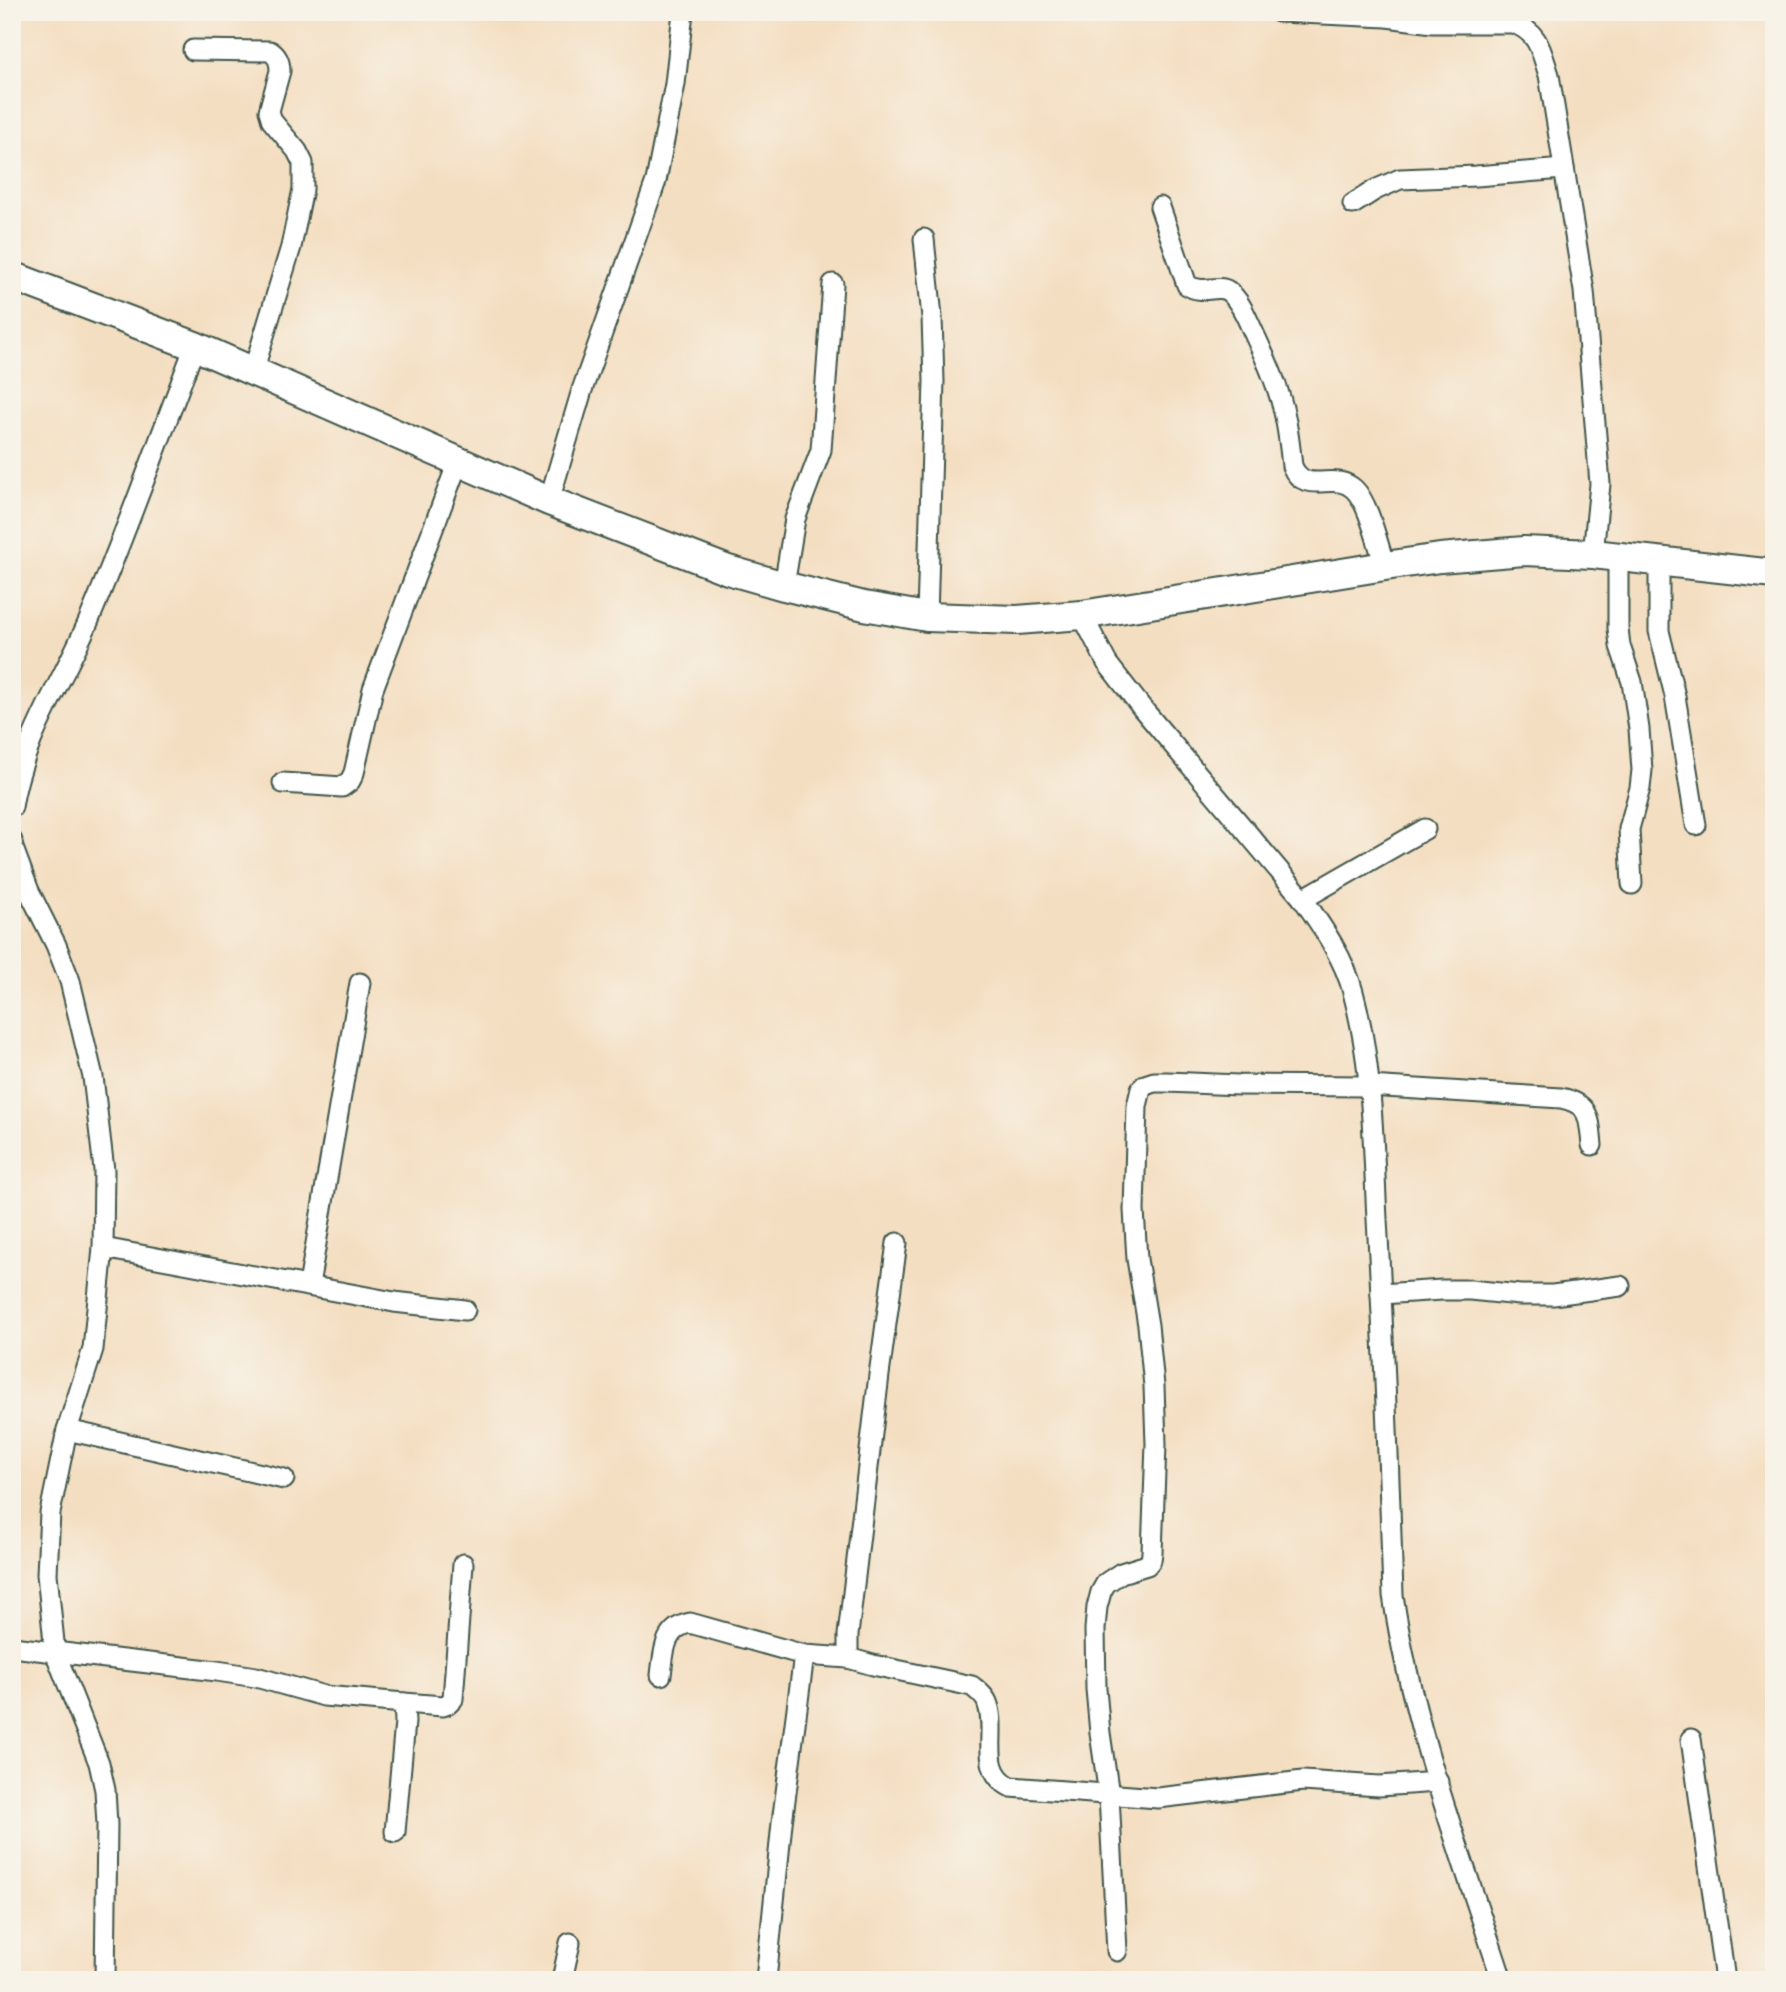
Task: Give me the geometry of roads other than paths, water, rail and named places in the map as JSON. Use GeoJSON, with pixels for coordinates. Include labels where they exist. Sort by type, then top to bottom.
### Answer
{"type":"FeatureCollection","features":[{"type":"Feature","properties":{"kind":"main road"},"geometry":{"type":"LineString","coordinates":[[12,276],[195,346],[549,501],[728,570],[864,606],[927,617],[1017,620],[1082,615],[1440,558],[1524,551],[1606,556],[1774,574]]}},
{"type":"Feature","properties":{"kind":"street"},"geometry":{"type":"LineString","coordinates":[[549,501],[582,390],[656,181],[675,84],[683,12]]}},
{"type":"Feature","properties":{"kind":"street"},"geometry":{"type":"LineString","coordinates":[[1279,12],[1386,15],[1433,23],[1513,23],[1524,27],[1539,44],[1549,75],[1584,291],[1606,556],[1620,646],[1632,682],[1639,729],[1642,770],[1629,829],[1632,884]]}},
{"type":"Feature","properties":{"kind":"street"},"geometry":{"type":"LineString","coordinates":[[193,50],[270,51],[274,54],[280,64],[280,71],[269,111],[272,121],[297,151],[303,163],[303,189],[291,247],[253,372]]}},
{"type":"Feature","properties":{"kind":"street"},"geometry":{"type":"LineString","coordinates":[[1353,204],[1400,179],[1564,169]]}},
{"type":"Feature","properties":{"kind":"street"},"geometry":{"type":"LineString","coordinates":[[1160,207],[1187,285],[1199,291],[1227,291],[1246,317],[1267,362],[1282,405],[1292,466],[1296,475],[1302,480],[1314,482],[1344,483],[1354,489],[1365,505],[1385,566]]}},
{"type":"Feature","properties":{"kind":"street"},"geometry":{"type":"LineString","coordinates":[[924,239],[932,317],[934,381],[927,617]]}},
{"type":"Feature","properties":{"kind":"street"},"geometry":{"type":"LineString","coordinates":[[784,586],[795,519],[821,450],[833,284]]}},
{"type":"Feature","properties":{"kind":"street"},"geometry":{"type":"LineString","coordinates":[[12,807],[29,747],[89,620],[195,346]]}},
{"type":"Feature","properties":{"kind":"street"},"geometry":{"type":"LineString","coordinates":[[283,783],[342,787],[350,781],[373,689],[458,462]]}},
{"type":"Feature","properties":{"kind":"street"},"geometry":{"type":"LineString","coordinates":[[1659,561],[1660,631],[1675,696],[1696,825]]}},
{"type":"Feature","properties":{"kind":"street"},"geometry":{"type":"LineString","coordinates":[[1082,615],[1107,663],[1135,699],[1303,899],[1325,930],[1353,990],[1364,1042],[1369,1086],[1381,1294],[1393,1595],[1409,1684],[1502,1980]]}},
{"type":"Feature","properties":{"kind":"street"},"geometry":{"type":"LineString","coordinates":[[1303,899],[1425,829]]}},
{"type":"Feature","properties":{"kind":"street"},"geometry":{"type":"LineString","coordinates":[[12,841],[20,891],[51,934],[70,981],[93,1077],[104,1170],[103,1248],[93,1349],[67,1430],[50,1513],[47,1574],[55,1652],[99,1763],[105,1790],[105,1980]]}},
{"type":"Feature","properties":{"kind":"street"},"geometry":{"type":"LineString","coordinates":[[309,1285],[360,983]]}},
{"type":"Feature","properties":{"kind":"street"},"geometry":{"type":"LineString","coordinates":[[1117,1951],[1109,1795],[1096,1689],[1095,1629],[1097,1607],[1106,1583],[1121,1573],[1147,1565],[1150,1560],[1156,1444],[1154,1386],[1137,1259],[1134,1210],[1138,1097],[1145,1085],[1154,1082],[1369,1086],[1527,1095],[1574,1101],[1582,1106],[1588,1115],[1592,1144]]}},
{"type":"Feature","properties":{"kind":"street"},"geometry":{"type":"LineString","coordinates":[[848,1658],[848,1635],[897,1242]]}},
{"type":"Feature","properties":{"kind":"street"},"geometry":{"type":"LineString","coordinates":[[103,1248],[394,1302],[465,1310]]}},
{"type":"Feature","properties":{"kind":"street"},"geometry":{"type":"LineString","coordinates":[[1381,1294],[1470,1290],[1553,1295],[1620,1286]]}},
{"type":"Feature","properties":{"kind":"street"},"geometry":{"type":"LineString","coordinates":[[67,1430],[284,1479]]}},
{"type":"Feature","properties":{"kind":"street"},"geometry":{"type":"LineString","coordinates":[[12,1647],[256,1677],[324,1696],[443,1706],[453,1699],[463,1564]]}},
{"type":"Feature","properties":{"kind":"street"},"geometry":{"type":"LineString","coordinates":[[661,1675],[665,1647],[673,1630],[679,1625],[690,1623],[804,1655],[848,1658],[972,1686],[987,1702],[992,1770],[1000,1782],[1011,1787],[1158,1798],[1303,1781],[1379,1786],[1438,1783]]}},
{"type":"Feature","properties":{"kind":"street"},"geometry":{"type":"LineString","coordinates":[[766,1980],[782,1824],[804,1655]]}},
{"type":"Feature","properties":{"kind":"street"},"geometry":{"type":"LineString","coordinates":[[395,1832],[405,1722],[404,1703]]}},
{"type":"Feature","properties":{"kind":"street"},"geometry":{"type":"LineString","coordinates":[[1691,1739],[1725,1980]]}},
{"type":"Feature","properties":{"kind":"street"},"geometry":{"type":"LineString","coordinates":[[562,1980],[570,1943]]}}]}
